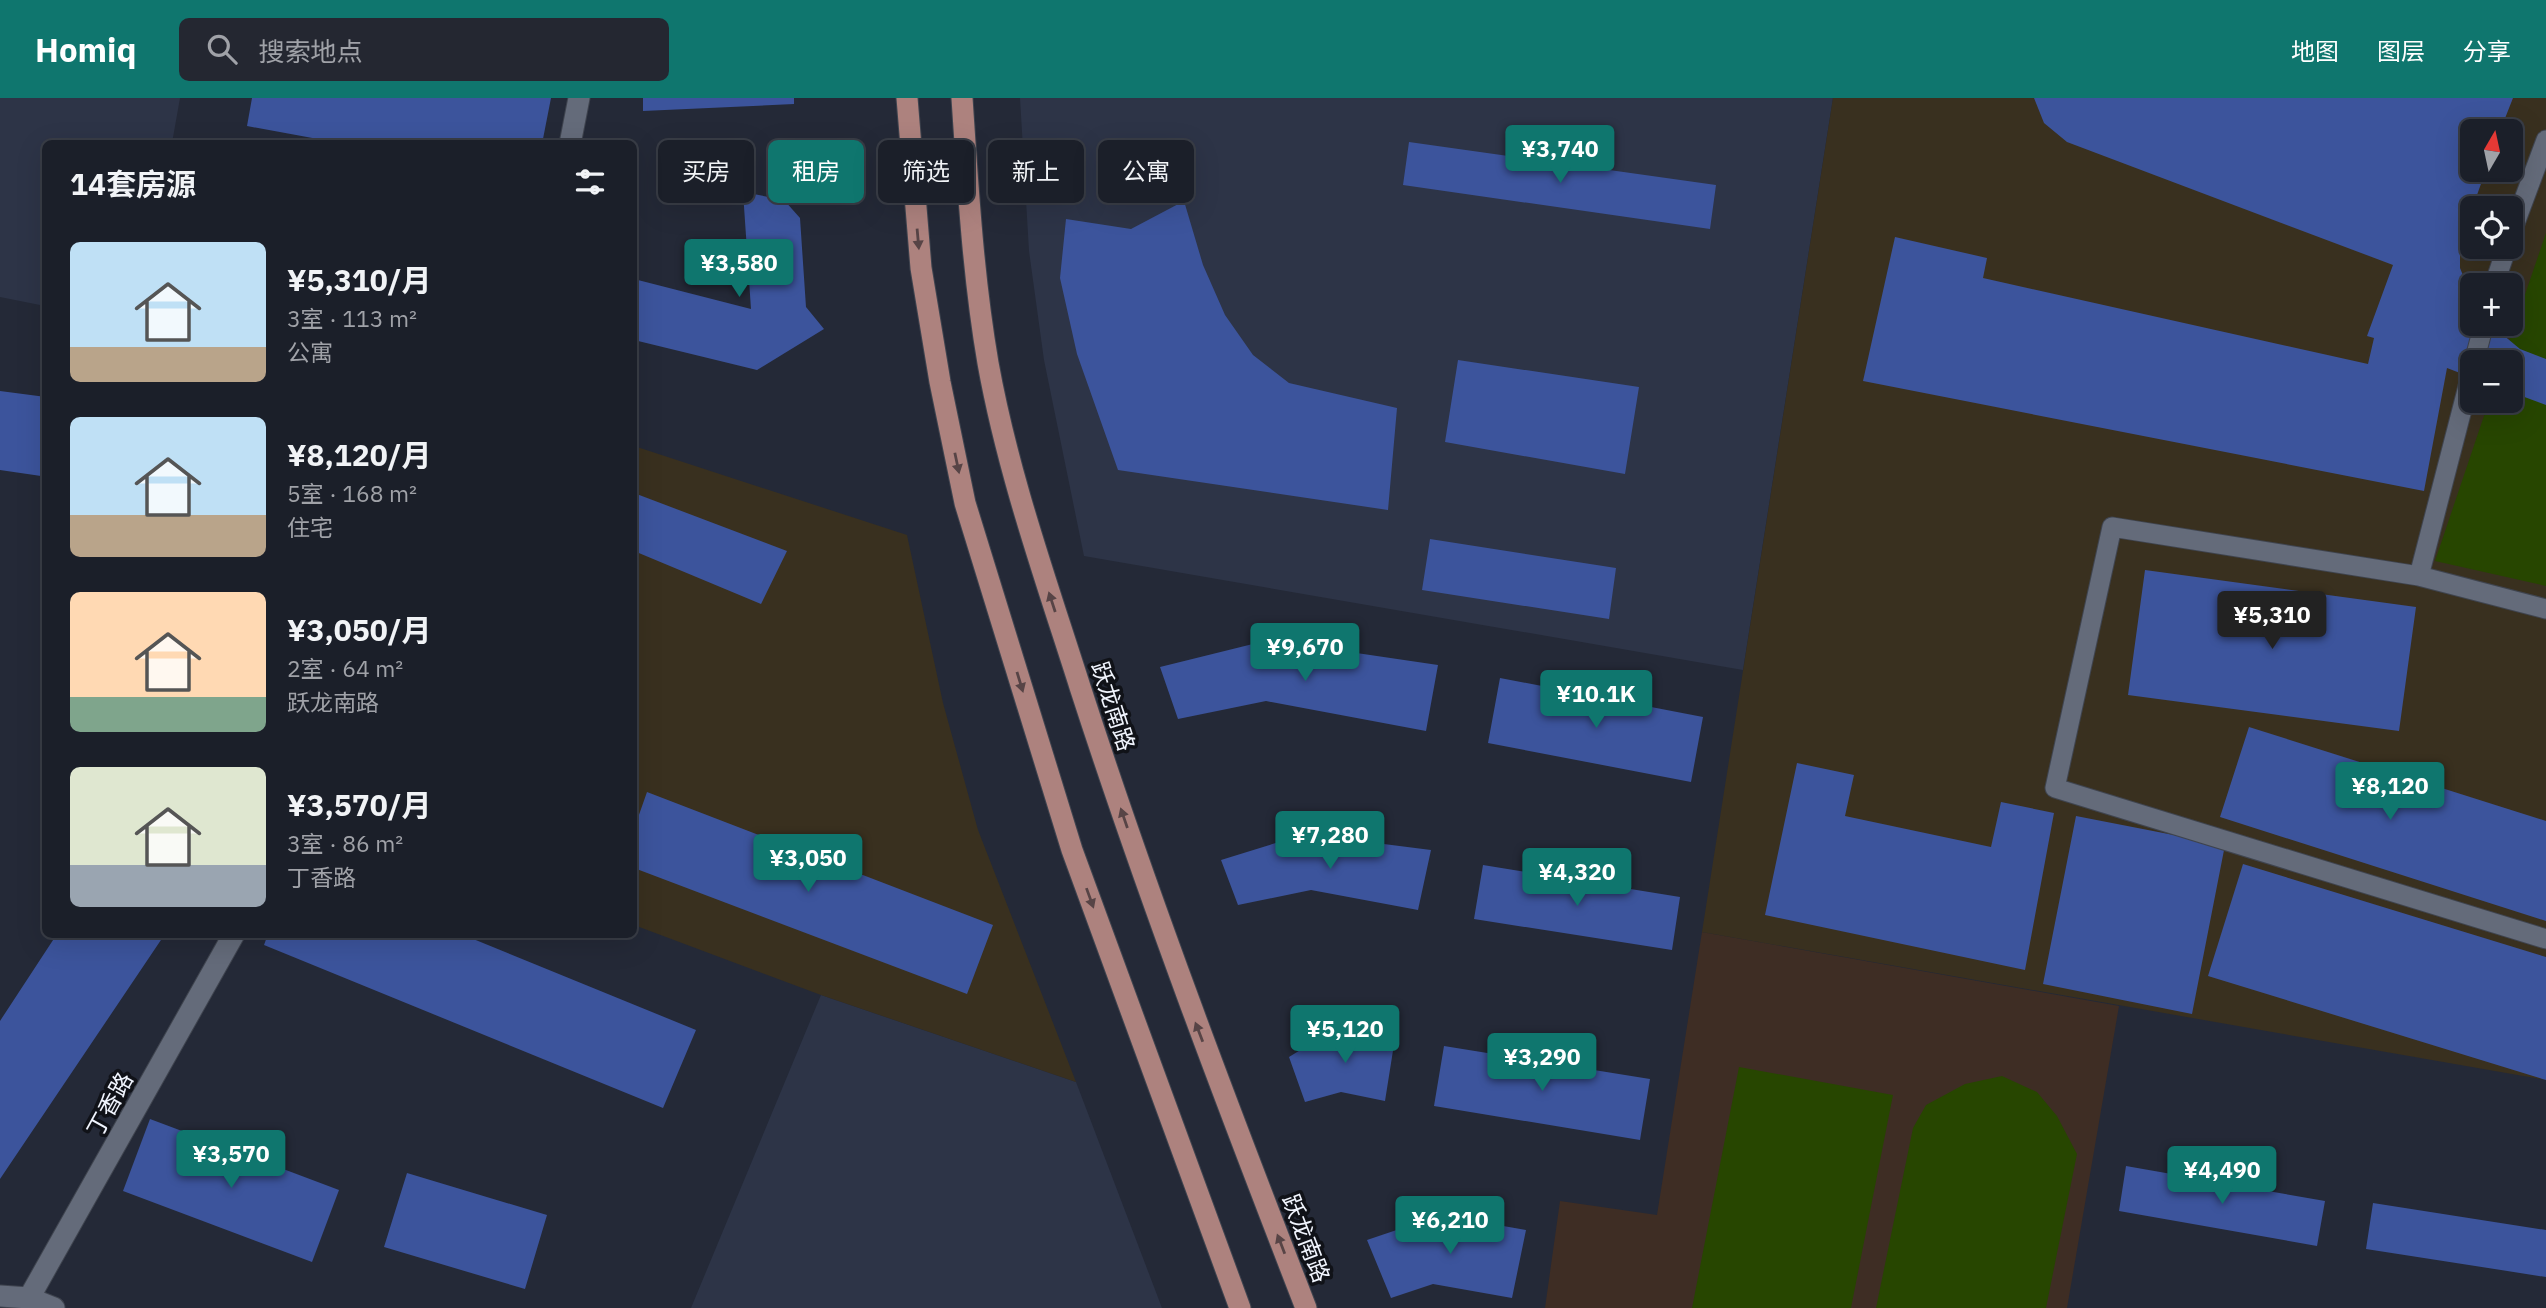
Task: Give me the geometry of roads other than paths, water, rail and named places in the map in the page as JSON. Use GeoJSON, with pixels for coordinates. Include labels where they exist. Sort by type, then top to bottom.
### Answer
{"type":"FeatureCollection","features":[{"type":"Feature","properties":{"kind":"main road"},"geometry":{"type":"LineString","coordinates":[[907,98],[921,268],[940,382],[965,503],[1072,850],[1240,1308]]}},
{"type":"Feature","properties":{"kind":"main road","name":"跃龙南路"},"geometry":{"type":"LineString","coordinates":[[962,98],[971,233],[988,363],[1015,487],[1103,756],[1195,1022],[1306,1308]]}},
{"type":"Feature","properties":{"kind":"street"},"geometry":{"type":"LineString","coordinates":[[571,140],[579,98]]}},
{"type":"Feature","properties":{"kind":"street","name":"丁香路"},"geometry":{"type":"LineString","coordinates":[[29,1298],[232,938]]}},
{"type":"Feature","properties":{"kind":"street"},"geometry":{"type":"LineString","coordinates":[[0,1296],[29,1298],[54,1308]]}},
{"type":"Feature","properties":{"kind":"lane"},"geometry":{"type":"LineString","coordinates":[[2523,209],[2540,174],[2546,140]]}},
{"type":"Feature","properties":{"kind":"lane"},"geometry":{"type":"LineString","coordinates":[[2419,576],[2461,413]]}},
{"type":"Feature","properties":{"kind":"lane"},"geometry":{"type":"LineString","coordinates":[[2546,609],[2419,576],[2112,527],[2055,788],[2546,939]]}}]}
